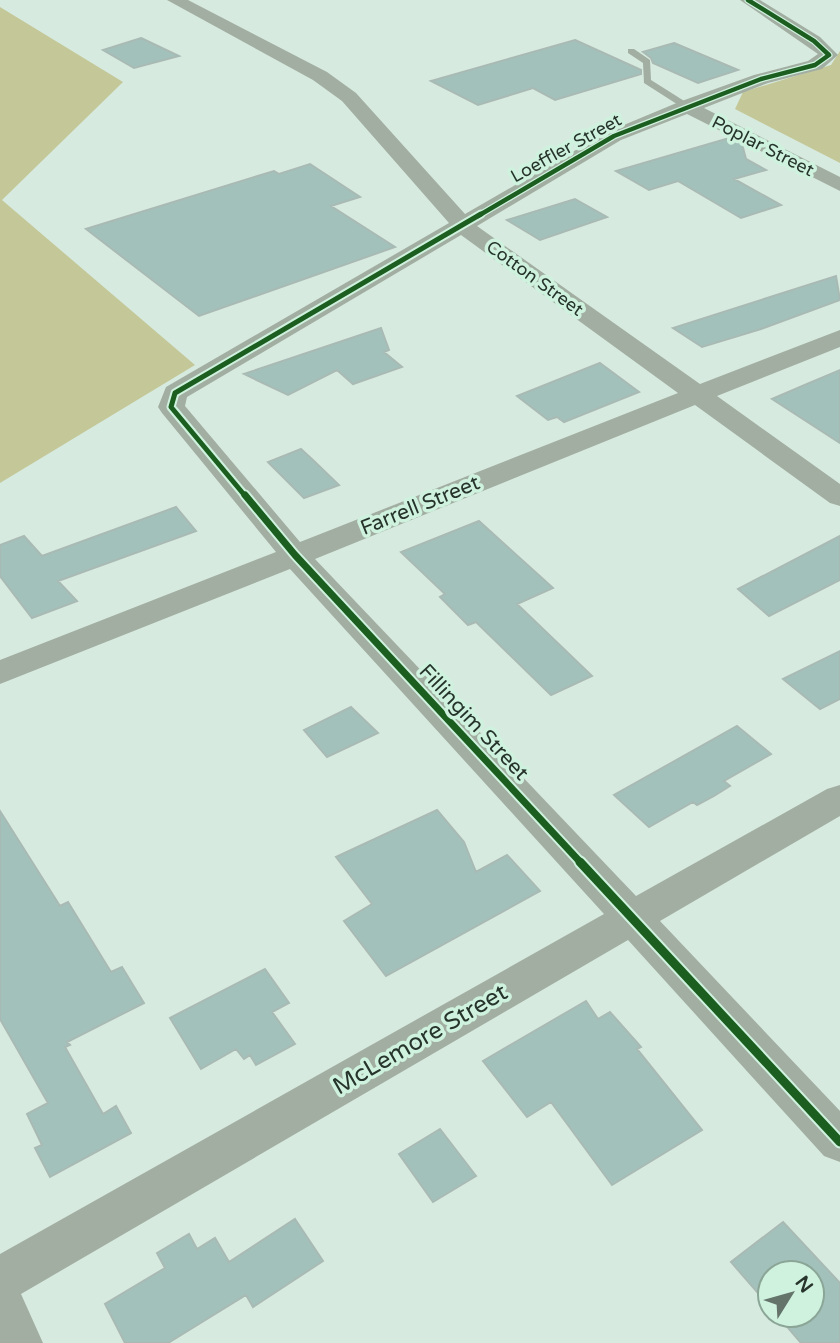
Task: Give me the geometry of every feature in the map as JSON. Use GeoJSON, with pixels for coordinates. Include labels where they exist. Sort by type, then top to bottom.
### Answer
{"type":"FeatureCollection","features":[{"type":"Feature","properties":{"kind":"street","name":"Cotton Street"},"geometry":{"type":"LineString","coordinates":[[175,0],[320,76],[349,97],[463,226],[840,497]]}},
{"type":"Feature","properties":{"kind":"street","name":"Loeffler Street"},"geometry":{"type":"LineString","coordinates":[[265,341],[614,136],[761,79],[814,65],[829,55],[814,41],[756,5]]}},
{"type":"Feature","properties":{"kind":"street","name":"Poplar Street"},"geometry":{"type":"LineString","coordinates":[[686,106],[840,185]]}},
{"type":"Feature","properties":{"kind":"street","name":"Farrell Street"},"geometry":{"type":"LineString","coordinates":[[0,673],[840,338]]}},
{"type":"Feature","properties":{"kind":"street","name":"Fillingim Street"},"geometry":{"type":"LineString","coordinates":[[265,341],[175,393],[171,407],[295,555],[840,1142]]}},
{"type":"Feature","properties":{"kind":"street","name":"McLemore Street"},"geometry":{"type":"LineString","coordinates":[[0,1280],[840,799]]}},
{"type":"Feature","properties":{"kind":"street"},"geometry":{"type":"LineString","coordinates":[[0,1302],[18,1343]]}},
{"type":"Feature","properties":{"kind":"lane"},"geometry":{"type":"LineString","coordinates":[[631,51],[647,62],[647,80],[686,106]]}},
{"type":"Feature","properties":{"kind":"green space"},"geometry":{"type":"Polygon","coordinates":[[[0,7],[123,82],[2,200],[195,365],[0,483],[0,7]]]}},
{"type":"Feature","properties":{"kind":"green space"},"geometry":{"type":"Polygon","coordinates":[[[840,51],[840,163],[735,109],[743,92],[831,65],[840,51]]]}},
{"type":"Feature","properties":{"kind":"building"},"geometry":{"type":"Polygon","coordinates":[[[141,38],[179,56],[134,68],[103,50],[141,38]]]}},
{"type":"Feature","properties":{"kind":"building"},"geometry":{"type":"Polygon","coordinates":[[[575,40],[641,70],[641,74],[555,100],[533,88],[478,105],[431,81],[575,40]]]}},
{"type":"Feature","properties":{"kind":"building"},"geometry":{"type":"Polygon","coordinates":[[[674,43],[738,70],[698,83],[653,63],[643,52],[674,43]]]}},
{"type":"Feature","properties":{"kind":"building"},"geometry":{"type":"Polygon","coordinates":[[[729,138],[742,144],[746,159],[766,170],[734,179],[781,205],[741,218],[678,181],[649,190],[616,171],[729,138]]]}},
{"type":"Feature","properties":{"kind":"building"},"geometry":{"type":"Polygon","coordinates":[[[310,164],[360,197],[331,206],[395,247],[199,316],[86,229],[274,171],[279,174],[310,164]]]}},
{"type":"Feature","properties":{"kind":"building"},"geometry":{"type":"Polygon","coordinates":[[[575,199],[607,217],[540,240],[507,220],[575,199]]]}},
{"type":"Feature","properties":{"kind":"building"},"geometry":{"type":"Polygon","coordinates":[[[836,276],[840,300],[761,329],[702,347],[673,328],[836,276]]]}},
{"type":"Feature","properties":{"kind":"building"},"geometry":{"type":"Polygon","coordinates":[[[381,328],[389,350],[384,352],[402,367],[353,384],[337,370],[288,395],[244,374],[381,328]]]}},
{"type":"Feature","properties":{"kind":"building"},"geometry":{"type":"Polygon","coordinates":[[[600,363],[639,392],[564,422],[557,417],[548,420],[517,396],[600,363]]]}},
{"type":"Feature","properties":{"kind":"building"},"geometry":{"type":"Polygon","coordinates":[[[840,370],[840,443],[772,399],[807,384],[840,370]]]}},
{"type":"Feature","properties":{"kind":"building"},"geometry":{"type":"Polygon","coordinates":[[[301,449],[339,485],[304,498],[268,462],[301,449]]]}},
{"type":"Feature","properties":{"kind":"building"},"geometry":{"type":"Polygon","coordinates":[[[176,507],[196,531],[58,581],[77,601],[32,618],[0,576],[0,545],[24,536],[42,556],[176,507]]]}},
{"type":"Feature","properties":{"kind":"building"},"geometry":{"type":"Polygon","coordinates":[[[479,521],[553,588],[517,604],[592,676],[551,695],[476,622],[468,625],[440,597],[445,594],[401,552],[479,521]]]}},
{"type":"Feature","properties":{"kind":"building"},"geometry":{"type":"Polygon","coordinates":[[[840,536],[840,580],[769,616],[738,589],[840,536]]]}},
{"type":"Feature","properties":{"kind":"building"},"geometry":{"type":"Polygon","coordinates":[[[840,651],[840,699],[820,709],[783,679],[840,651]]]}},
{"type":"Feature","properties":{"kind":"building"},"geometry":{"type":"Polygon","coordinates":[[[351,707],[378,733],[327,757],[304,730],[351,707]]]}},
{"type":"Feature","properties":{"kind":"building"},"geometry":{"type":"Polygon","coordinates":[[[737,726],[771,754],[724,781],[730,786],[714,796],[697,805],[693,802],[649,827],[614,795],[737,726]]]}},
{"type":"Feature","properties":{"kind":"building"},"geometry":{"type":"Polygon","coordinates":[[[437,810],[464,842],[476,872],[507,855],[540,891],[386,976],[344,921],[372,904],[336,857],[437,810]]]}},
{"type":"Feature","properties":{"kind":"building"},"geometry":{"type":"Polygon","coordinates":[[[0,811],[60,906],[68,902],[111,972],[122,967],[144,1003],[67,1042],[70,1045],[65,1047],[103,1114],[116,1106],[131,1133],[50,1177],[35,1148],[42,1145],[27,1114],[48,1103],[0,1019],[0,811]]]}},
{"type":"Feature","properties":{"kind":"building"},"geometry":{"type":"Polygon","coordinates":[[[265,969],[289,1003],[272,1012],[295,1044],[256,1065],[250,1055],[244,1059],[236,1049],[201,1069],[170,1018],[265,969]]]}},
{"type":"Feature","properties":{"kind":"building"},"geometry":{"type":"Polygon","coordinates":[[[586,1001],[598,1019],[610,1012],[641,1047],[637,1049],[702,1130],[612,1185],[551,1102],[527,1117],[483,1061],[586,1001]]]}},
{"type":"Feature","properties":{"kind":"building"},"geometry":{"type":"Polygon","coordinates":[[[440,1129],[476,1176],[433,1202],[399,1154],[440,1129]]]}},
{"type":"Feature","properties":{"kind":"building"},"geometry":{"type":"Polygon","coordinates":[[[295,1219],[323,1261],[253,1307],[246,1295],[168,1343],[125,1343],[105,1304],[165,1268],[157,1253],[189,1234],[197,1249],[215,1238],[229,1262],[295,1219]]]}},
{"type":"Feature","properties":{"kind":"building"},"geometry":{"type":"Polygon","coordinates":[[[783,1222],[818,1259],[756,1259],[756,1291],[731,1262],[783,1222]]]}},
{"type":"Feature","properties":{"kind":"building"},"geometry":{"type":"Polygon","coordinates":[[[826,1268],[840,1283],[840,1343],[801,1343],[789,1329],[826,1329],[826,1268]]]}},
{"type":"Feature","properties":{"kind":"cycle path"},"geometry":{"type":"LineString","coordinates":[[748,0],[814,41],[829,55],[815,65],[761,79],[614,136],[175,393],[171,407],[295,555],[840,1142]]}}]}
